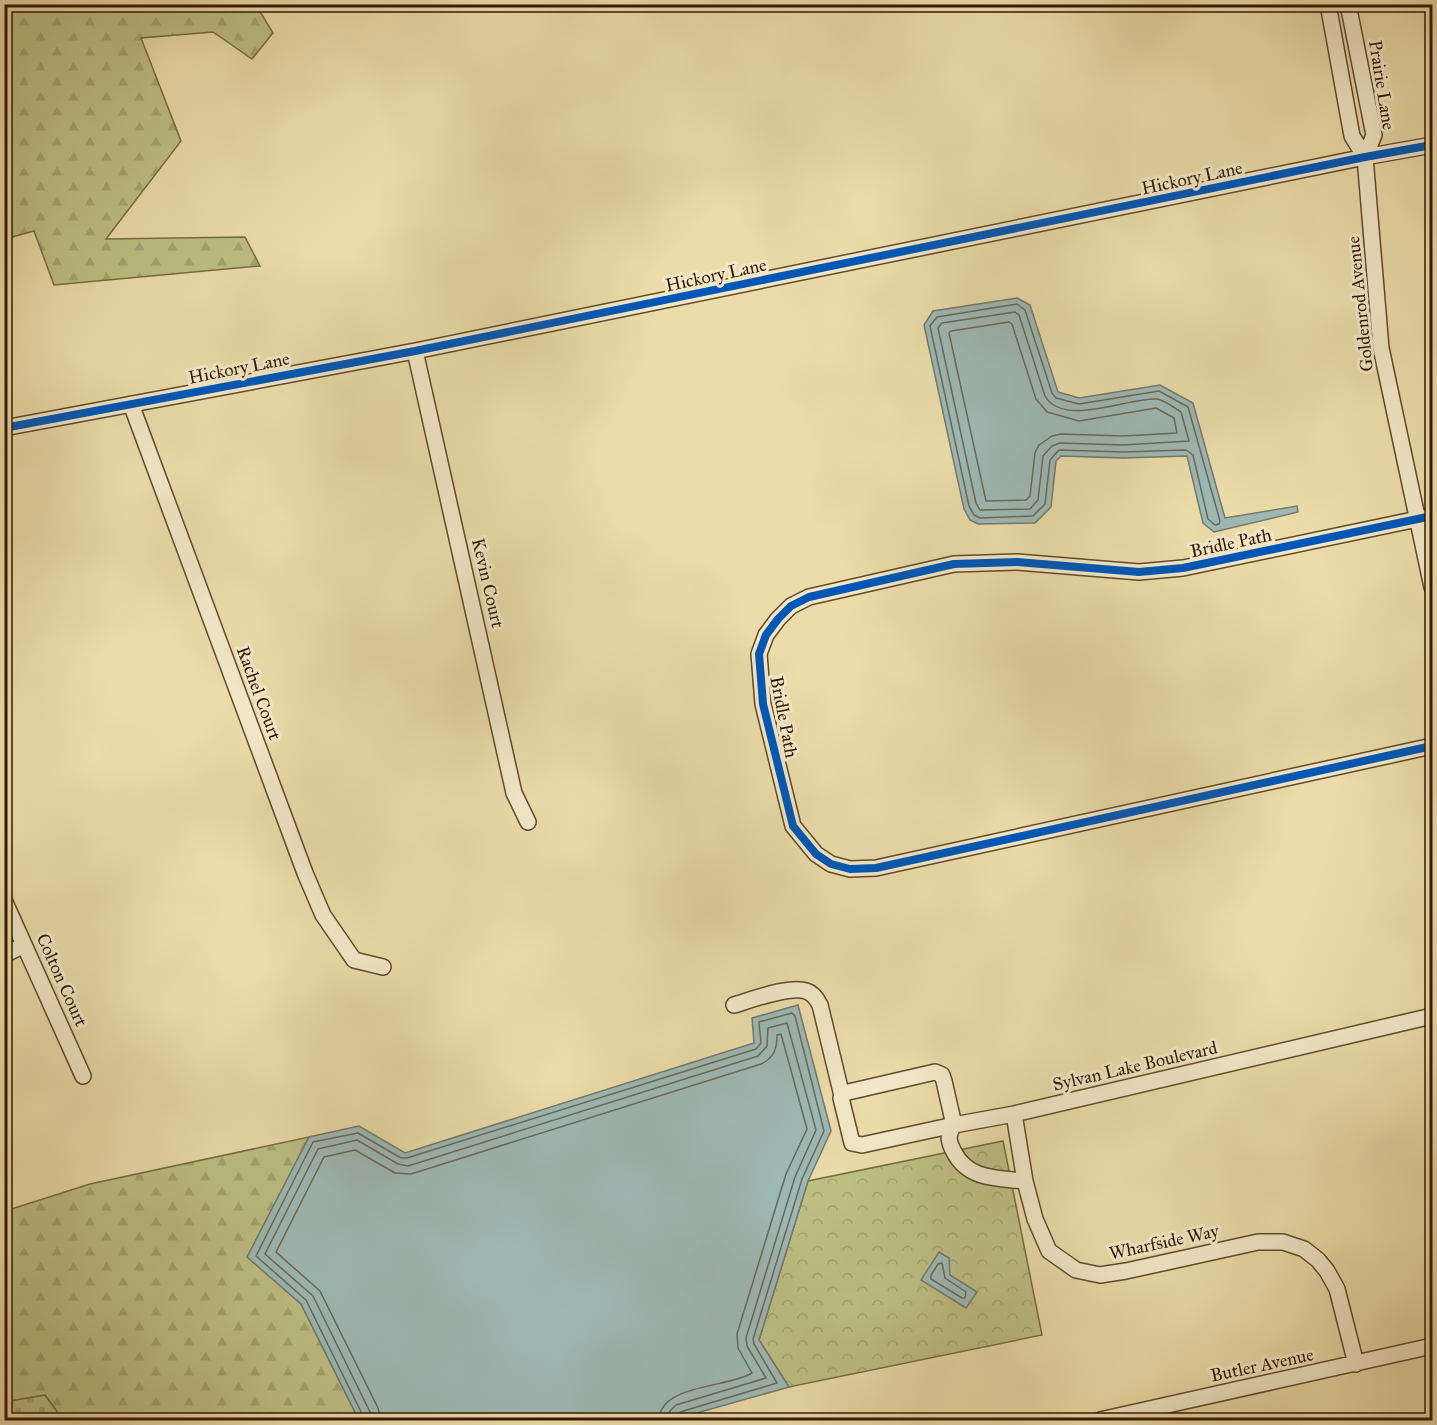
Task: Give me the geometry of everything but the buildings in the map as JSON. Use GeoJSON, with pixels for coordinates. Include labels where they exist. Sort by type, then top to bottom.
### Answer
{"type":"FeatureCollection","features":[{"type":"Feature","properties":{"kind":"street","name":"Prairie Lane"},"geometry":{"type":"LineString","coordinates":[[1328,4],[1352,136],[1365,157]]}},
{"type":"Feature","properties":{"kind":"street","name":"Prairie Lane"},"geometry":{"type":"LineString","coordinates":[[1348,4],[1374,135],[1365,157]]}},
{"type":"Feature","properties":{"kind":"street","name":"Hickory Lane"},"geometry":{"type":"LineString","coordinates":[[4,428],[415,351],[1432,145]]}},
{"type":"Feature","properties":{"kind":"street","name":"Goldenrod Avenue"},"geometry":{"type":"LineString","coordinates":[[1365,157],[1381,348],[1425,518],[1432,587]]}},
{"type":"Feature","properties":{"kind":"street","name":"Kevin Court"},"geometry":{"type":"LineString","coordinates":[[415,351],[514,793],[528,822]]}},
{"type":"Feature","properties":{"kind":"street","name":"Rachel Court"},"geometry":{"type":"LineString","coordinates":[[131,404],[305,873],[324,915],[354,960],[383,967]]}},
{"type":"Feature","properties":{"kind":"street","name":"Bridle Path"},"geometry":{"type":"LineString","coordinates":[[1425,518],[1183,568],[1139,572],[1017,562],[954,564],[809,597],[791,606],[778,619],[766,635],[759,654],[763,704],[794,826],[816,854],[831,864],[850,869],[876,868],[1432,746]]}},
{"type":"Feature","properties":{"kind":"street","name":"Colton Court"},"geometry":{"type":"LineString","coordinates":[[4,900],[83,1076]]}},
{"type":"Feature","properties":{"kind":"street"},"geometry":{"type":"LineString","coordinates":[[4,955],[24,945]]}},
{"type":"Feature","properties":{"kind":"street","name":"Sylvan Lake Boulevard"},"geometry":{"type":"LineString","coordinates":[[734,1005],[789,990],[806,990],[812,993],[820,1005],[850,1140],[857,1145],[1014,1114],[1432,1016]]}},
{"type":"Feature","properties":{"kind":"street"},"geometry":{"type":"LineString","coordinates":[[842,1096],[847,1091],[935,1072],[942,1075],[954,1125],[948,1140],[962,1166],[982,1177],[1025,1181]]}},
{"type":"Feature","properties":{"kind":"street","name":"Wharfside Way"},"geometry":{"type":"LineString","coordinates":[[1014,1114],[1025,1181],[1035,1220],[1048,1251],[1076,1270],[1100,1275],[1258,1242],[1282,1242],[1304,1249],[1318,1260],[1337,1289],[1356,1364]]}},
{"type":"Feature","properties":{"kind":"street","name":"Butler Avenue"},"geometry":{"type":"LineString","coordinates":[[1100,1420],[1432,1346]]}},
{"type":"Feature","properties":{"kind":"green space"},"geometry":{"type":"Polygon","coordinates":[[[5,4],[256,5],[273,33],[252,59],[213,32],[141,38],[181,141],[106,239],[245,237],[260,266],[54,285],[34,231],[5,239],[5,4]]]}},
{"type":"Feature","properties":{"kind":"green space"},"geometry":{"type":"Polygon","coordinates":[[[309,1137],[248,1257],[301,1304],[359,1420],[63,1420],[45,1395],[5,1402],[5,1211],[90,1184],[309,1137]]]}},
{"type":"Feature","properties":{"kind":"green space"},"geometry":{"type":"Polygon","coordinates":[[[1003,1141],[1042,1335],[789,1387],[759,1340],[808,1181],[1003,1141]]]}},
{"type":"Feature","properties":{"kind":"green space"},"geometry":{"type":"Polygon","coordinates":[[[45,1395],[63,1420],[5,1420],[5,1402],[45,1395]]]}},
{"type":"Feature","properties":{"kind":"water"},"geometry":{"type":"Polygon","coordinates":[[[1017,298],[1030,305],[1058,392],[1079,398],[1160,385],[1193,403],[1225,518],[1297,506],[1298,512],[1214,532],[1203,523],[1187,456],[1123,458],[1061,456],[1056,461],[1051,507],[1035,523],[978,524],[970,520],[964,509],[924,325],[933,311],[1017,298]]]}},
{"type":"Feature","properties":{"kind":"water"},"geometry":{"type":"Polygon","coordinates":[[[798,1005],[831,1131],[808,1181],[759,1340],[789,1387],[672,1420],[359,1420],[301,1304],[247,1257],[309,1137],[359,1126],[405,1153],[754,1043],[752,1018],[798,1005]]]}},
{"type":"Feature","properties":{"kind":"water"},"geometry":{"type":"Polygon","coordinates":[[[939,1252],[949,1258],[950,1275],[977,1292],[966,1308],[921,1280],[939,1252]]]}},
{"type":"Feature","properties":{"kind":"cycle path"},"geometry":{"type":"LineString","coordinates":[[4,428],[415,351],[1432,145]]}},
{"type":"Feature","properties":{"kind":"cycle path"},"geometry":{"type":"LineString","coordinates":[[1432,516],[1183,568],[1139,572],[1017,562],[954,564],[809,597],[791,606],[778,619],[766,635],[759,654],[763,704],[793,826],[816,854],[831,864],[850,869],[876,868],[1432,746]]}}]}
